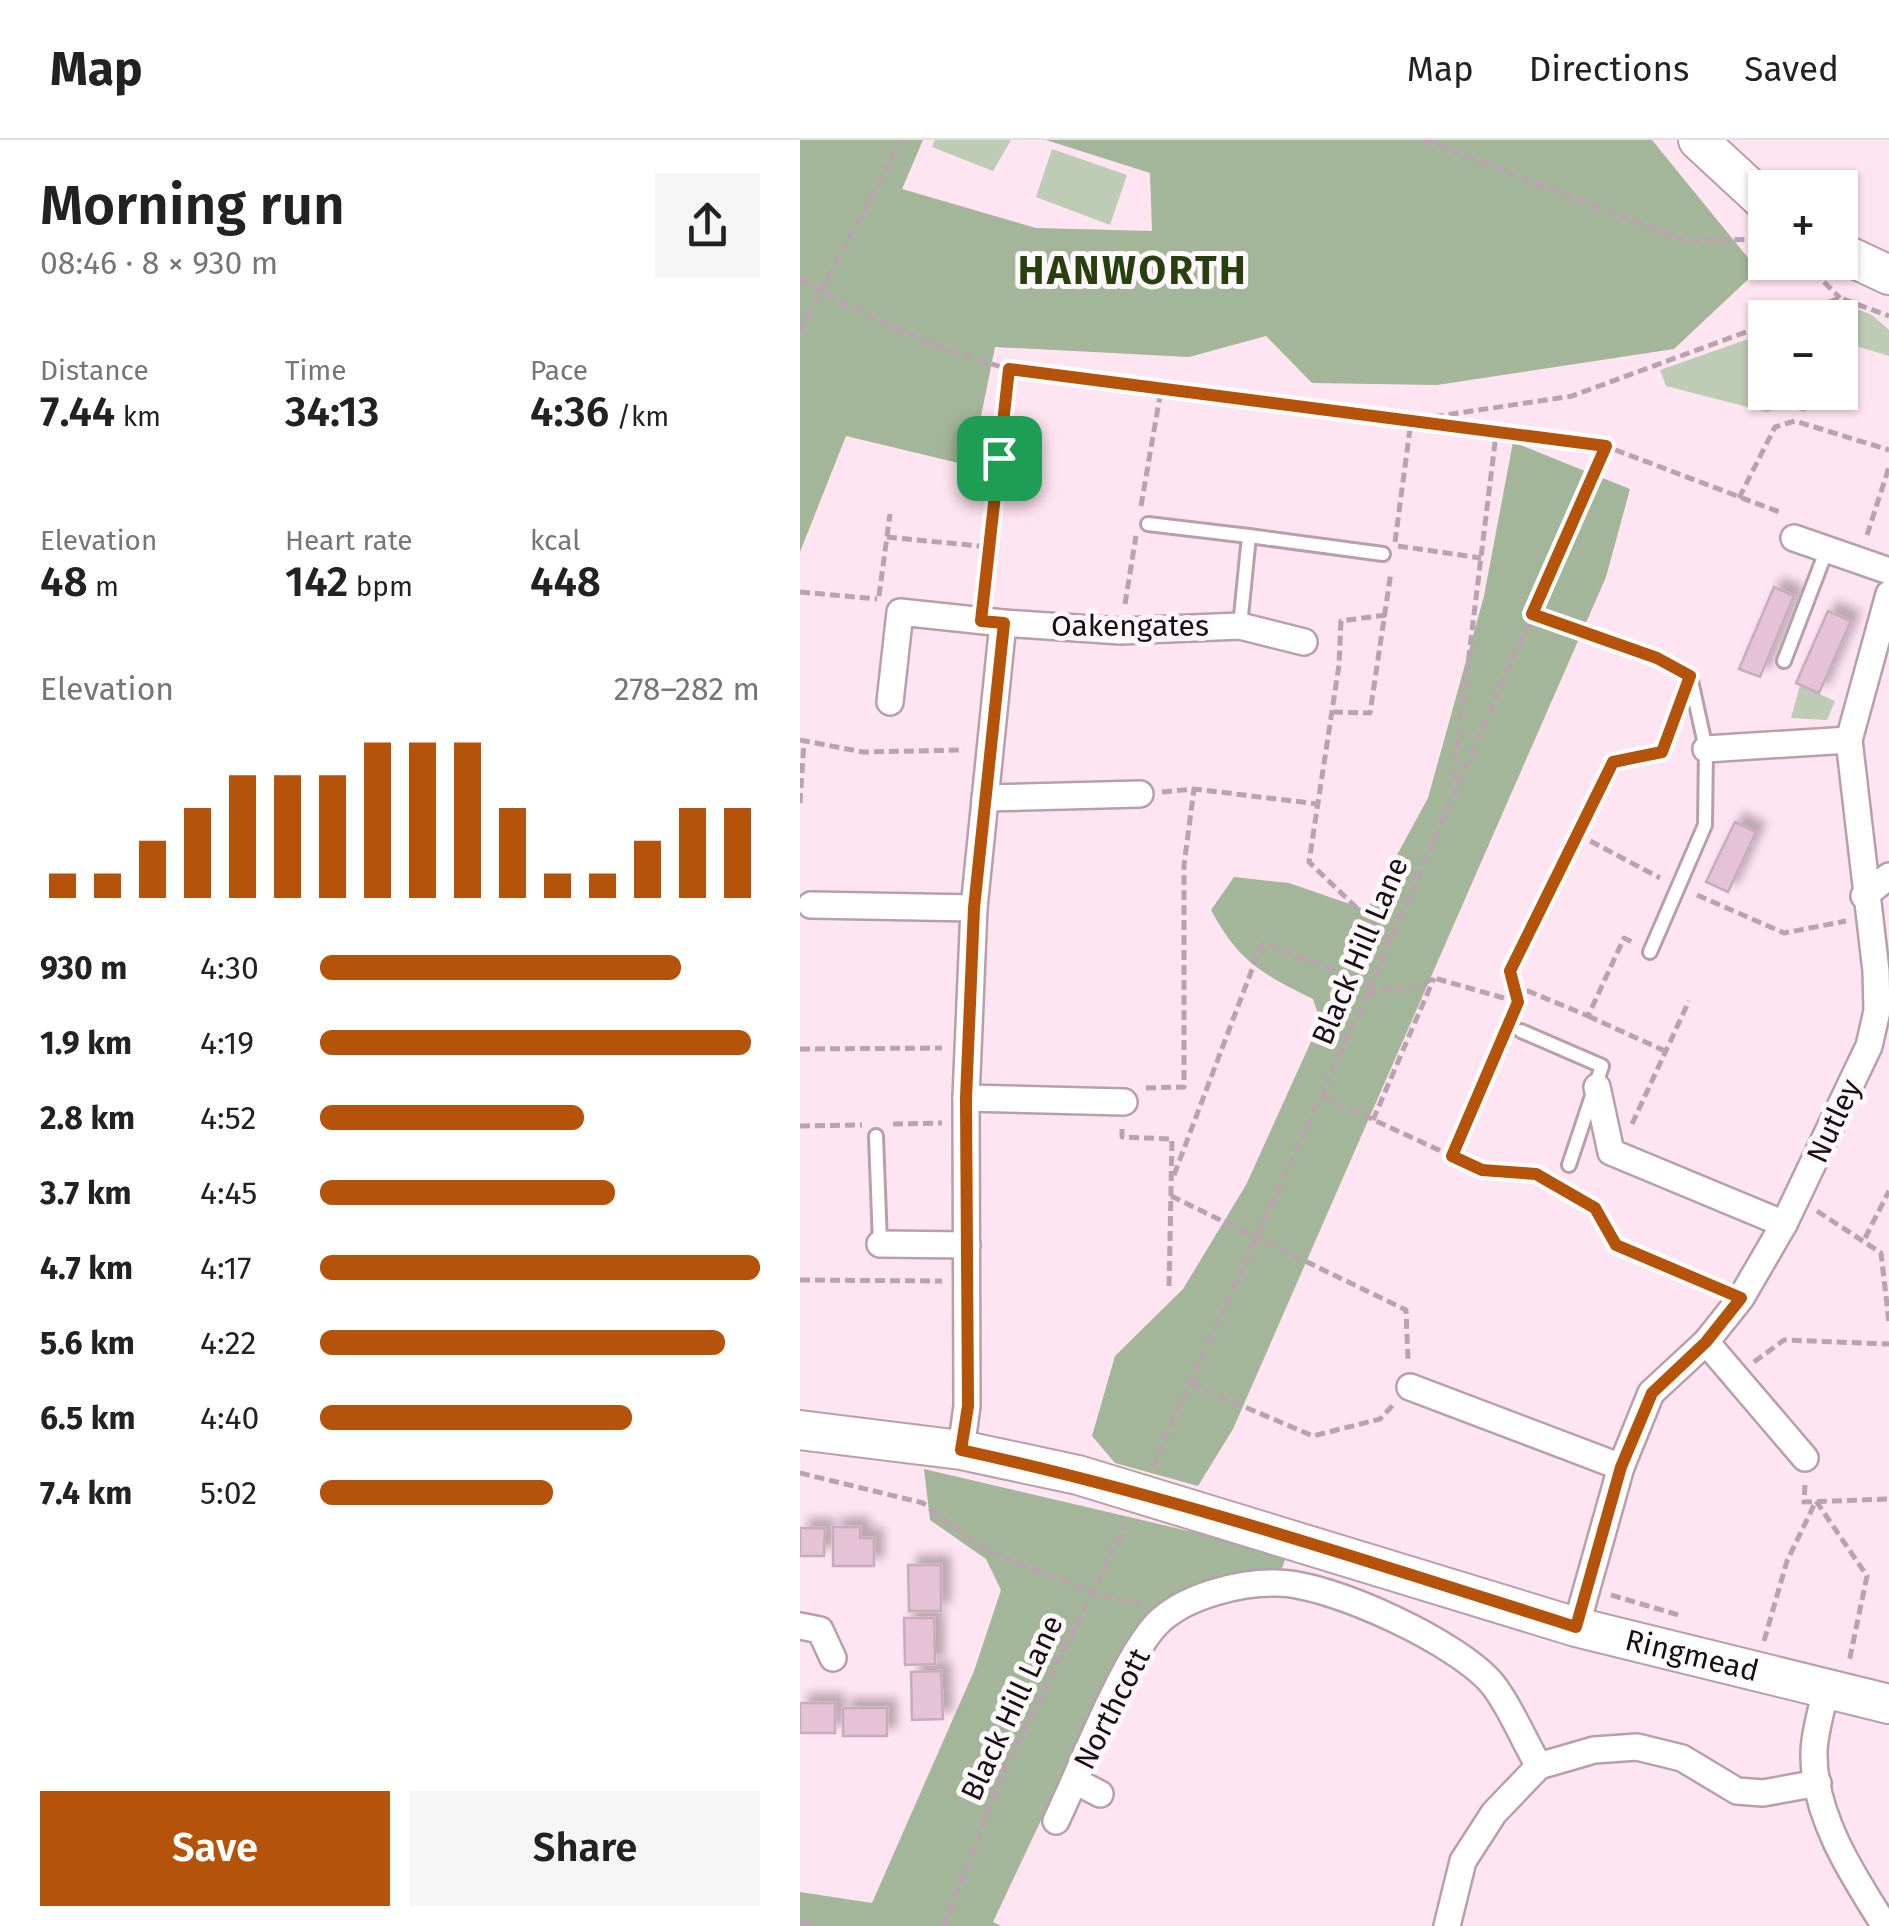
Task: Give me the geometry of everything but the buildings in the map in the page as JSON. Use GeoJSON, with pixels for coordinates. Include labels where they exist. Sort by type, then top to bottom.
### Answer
{"type":"FeatureCollection","features":[{"type":"Feature","properties":{"kind":"street"},"geometry":{"type":"LineString","coordinates":[[1698,140],[1748,186]]}},
{"type":"Feature","properties":{"kind":"street"},"geometry":{"type":"LineString","coordinates":[[1858,260],[1889,275]]}},
{"type":"Feature","properties":{"kind":"street"},"geometry":{"type":"LineString","coordinates":[[1794,538],[1889,571]]}},
{"type":"Feature","properties":{"kind":"street","name":"Nutley"},"geometry":{"type":"LineString","coordinates":[[1576,1627],[1621,1467],[1652,1393],[1706,1342],[1741,1298],[1784,1224],[1869,1046],[1877,1011],[1849,740],[1889,594]]}},
{"type":"Feature","properties":{"kind":"street"},"geometry":{"type":"LineString","coordinates":[[890,606],[890,702]]}},
{"type":"Feature","properties":{"kind":"street","name":"Oakengates"},"geometry":{"type":"LineString","coordinates":[[890,606],[992,622],[1090,630],[1240,626],[1304,642]]}},
{"type":"Feature","properties":{"kind":"street"},"geometry":{"type":"LineString","coordinates":[[961,1450],[968,1406],[966,1098],[992,622]]}},
{"type":"Feature","properties":{"kind":"street"},"geometry":{"type":"LineString","coordinates":[[1706,749],[1849,740]]}},
{"type":"Feature","properties":{"kind":"street"},"geometry":{"type":"LineString","coordinates":[[985,798],[1140,794]]}},
{"type":"Feature","properties":{"kind":"street"},"geometry":{"type":"LineString","coordinates":[[1866,906],[1889,876]]}},
{"type":"Feature","properties":{"kind":"street"},"geometry":{"type":"LineString","coordinates":[[811,905],[974,908]]}},
{"type":"Feature","properties":{"kind":"street"},"geometry":{"type":"LineString","coordinates":[[1597,1087],[1612,1152],[1784,1224]]}},
{"type":"Feature","properties":{"kind":"street"},"geometry":{"type":"LineString","coordinates":[[966,1098],[1124,1102]]}},
{"type":"Feature","properties":{"kind":"street"},"geometry":{"type":"LineString","coordinates":[[880,1244],[967,1244]]}},
{"type":"Feature","properties":{"kind":"street"},"geometry":{"type":"LineString","coordinates":[[1706,1342],[1805,1458]]}},
{"type":"Feature","properties":{"kind":"street"},"geometry":{"type":"LineString","coordinates":[[1410,1388],[1621,1467]]}},
{"type":"Feature","properties":{"kind":"street","name":"Ringmead"},"geometry":{"type":"LineString","coordinates":[[800,1430],[961,1450],[1078,1476],[1219,1515],[1576,1627],[1889,1704]]}},
{"type":"Feature","properties":{"kind":"street","name":"Northcott"},"geometry":{"type":"LineString","coordinates":[[1056,1821],[1128,1668],[1161,1619],[1215,1592],[1278,1582],[1344,1598],[1403,1623],[1493,1684],[1539,1766]]}},
{"type":"Feature","properties":{"kind":"street"},"geometry":{"type":"LineString","coordinates":[[800,1626],[820,1630],[833,1658]]}},
{"type":"Feature","properties":{"kind":"street"},"geometry":{"type":"LineString","coordinates":[[1834,1692],[1814,1752],[1818,1783],[1844,1862],[1885,1926]]}},
{"type":"Feature","properties":{"kind":"street"},"geometry":{"type":"LineString","coordinates":[[1447,1926],[1464,1860],[1494,1814],[1539,1766],[1594,1750],[1637,1747],[1682,1758],[1737,1791],[1763,1793],[1818,1783]]}},
{"type":"Feature","properties":{"kind":"street","name":"Northcott"},"geometry":{"type":"LineString","coordinates":[[1075,1781],[1100,1794]]}},
{"type":"Feature","properties":{"kind":"lane"},"geometry":{"type":"LineString","coordinates":[[1148,524],[1389,550]]}},
{"type":"Feature","properties":{"kind":"lane"},"geometry":{"type":"LineString","coordinates":[[1240,626],[1250,536]]}},
{"type":"Feature","properties":{"kind":"lane"},"geometry":{"type":"LineString","coordinates":[[1784,661],[1827,549]]}},
{"type":"Feature","properties":{"kind":"lane"},"geometry":{"type":"LineString","coordinates":[[1650,952],[1705,824],[1706,749],[1690,676]]}},
{"type":"Feature","properties":{"kind":"lane"},"geometry":{"type":"LineString","coordinates":[[1515,1028],[1602,1066],[1569,1165]]}},
{"type":"Feature","properties":{"kind":"lane"},"geometry":{"type":"LineString","coordinates":[[876,1136],[880,1244]]}},
{"type":"Feature","properties":{"kind":"path"},"geometry":{"type":"LineString","coordinates":[[800,331],[902,140]]}},
{"type":"Feature","properties":{"kind":"path"},"geometry":{"type":"LineString","coordinates":[[1424,140],[1687,241],[1748,239]]}},
{"type":"Feature","properties":{"kind":"path"},"geometry":{"type":"LineString","coordinates":[[800,279],[872,318],[1009,369],[1606,446],[1738,498],[1776,427],[1794,421],[1889,450]]}},
{"type":"Feature","properties":{"kind":"path"},"geometry":{"type":"LineString","coordinates":[[1858,305],[1889,316]]}},
{"type":"Feature","properties":{"kind":"path"},"geometry":{"type":"LineString","coordinates":[[1411,421],[1572,396],[1748,332]]}},
{"type":"Feature","properties":{"kind":"path"},"geometry":{"type":"LineString","coordinates":[[992,622],[989,547],[1009,369]]}},
{"type":"Feature","properties":{"kind":"path"},"geometry":{"type":"LineString","coordinates":[[1332,712],[1370,713],[1386,615],[1389,550],[1411,421]]}},
{"type":"Feature","properties":{"kind":"path"},"geometry":{"type":"LineString","coordinates":[[1453,788],[1496,434]]}},
{"type":"Feature","properties":{"kind":"path","name":"Black Hill Lane"},"geometry":{"type":"LineString","coordinates":[[1150,1472],[1372,984],[1453,788],[1606,446]]}},
{"type":"Feature","properties":{"kind":"path"},"geometry":{"type":"LineString","coordinates":[[1864,543],[1889,467]]}},
{"type":"Feature","properties":{"kind":"path"},"geometry":{"type":"LineString","coordinates":[[800,592],[890,606],[890,514]]}},
{"type":"Feature","properties":{"kind":"path"},"geometry":{"type":"LineString","coordinates":[[888,537],[989,547]]}},
{"type":"Feature","properties":{"kind":"path"},"geometry":{"type":"LineString","coordinates":[[1389,550],[1482,558]]}},
{"type":"Feature","properties":{"kind":"path"},"geometry":{"type":"LineString","coordinates":[[1518,1002],[1512,992],[1510,971],[1613,762],[1662,752],[1690,676],[1657,658],[1532,614]]}},
{"type":"Feature","properties":{"kind":"path"},"geometry":{"type":"LineString","coordinates":[[1386,615],[1341,621],[1332,712],[1309,862],[1390,940]]}},
{"type":"Feature","properties":{"kind":"path"},"geometry":{"type":"LineString","coordinates":[[800,803],[802,740],[863,752],[988,749]]}},
{"type":"Feature","properties":{"kind":"path"},"geometry":{"type":"LineString","coordinates":[[1140,794],[1194,789],[1318,804]]}},
{"type":"Feature","properties":{"kind":"path"},"geometry":{"type":"LineString","coordinates":[[1169,1292],[1172,1139],[1122,1137],[1124,1089],[1184,1087],[1184,865],[1194,789]]}},
{"type":"Feature","properties":{"kind":"path"},"geometry":{"type":"LineString","coordinates":[[1576,834],[1678,887],[1784,934],[1866,906]]}},
{"type":"Feature","properties":{"kind":"path"},"geometry":{"type":"LineString","coordinates":[[1588,1016],[1624,938],[1650,952]]}},
{"type":"Feature","properties":{"kind":"path"},"geometry":{"type":"LineString","coordinates":[[1171,1182],[1262,942],[1372,984]]}},
{"type":"Feature","properties":{"kind":"path"},"geometry":{"type":"LineString","coordinates":[[1367,994],[1391,987],[1408,992],[1434,978],[1518,1002]]}},
{"type":"Feature","properties":{"kind":"path"},"geometry":{"type":"LineString","coordinates":[[1373,1120],[1434,978]]}},
{"type":"Feature","properties":{"kind":"path"},"geometry":{"type":"LineString","coordinates":[[1512,992],[1528,991],[1665,1052]]}},
{"type":"Feature","properties":{"kind":"path"},"geometry":{"type":"LineString","coordinates":[[1618,1154],[1688,1001]]}},
{"type":"Feature","properties":{"kind":"path"},"geometry":{"type":"LineString","coordinates":[[1513,1014],[1518,1002]]}},
{"type":"Feature","properties":{"kind":"path"},"geometry":{"type":"LineString","coordinates":[[1452,1156],[1515,1028]]}},
{"type":"Feature","properties":{"kind":"path"},"geometry":{"type":"LineString","coordinates":[[800,1049],[968,1048]]}},
{"type":"Feature","properties":{"kind":"path"},"geometry":{"type":"LineString","coordinates":[[1321,1096],[1482,1170],[1536,1174],[1595,1208],[1616,1245],[1741,1298]]}},
{"type":"Feature","properties":{"kind":"path"},"geometry":{"type":"LineString","coordinates":[[1865,1238],[1889,1191]]}},
{"type":"Feature","properties":{"kind":"path"},"geometry":{"type":"LineString","coordinates":[[1171,1196],[1406,1310],[1410,1388],[1380,1419],[1313,1436],[1190,1384]]}},
{"type":"Feature","properties":{"kind":"path"},"geometry":{"type":"LineString","coordinates":[[1796,1199],[1865,1238],[1881,1253],[1889,1322]]}},
{"type":"Feature","properties":{"kind":"path"},"geometry":{"type":"LineString","coordinates":[[800,1280],[967,1281]]}},
{"type":"Feature","properties":{"kind":"path"},"geometry":{"type":"LineString","coordinates":[[1734,1377],[1784,1340],[1889,1344]]}},
{"type":"Feature","properties":{"kind":"path"},"geometry":{"type":"LineString","coordinates":[[1805,1458],[1804,1502],[1889,1499]]}},
{"type":"Feature","properties":{"kind":"path"},"geometry":{"type":"LineString","coordinates":[[800,1473],[923,1503],[986,1550],[1092,1592],[1143,1606],[1161,1619]]}},
{"type":"Feature","properties":{"kind":"path"},"geometry":{"type":"LineString","coordinates":[[1764,1641],[1787,1561],[1816,1502]]}},
{"type":"Feature","properties":{"kind":"path"},"geometry":{"type":"LineString","coordinates":[[1816,1502],[1867,1576],[1834,1692]]}},
{"type":"Feature","properties":{"kind":"path","name":"Black Hill Lane"},"geometry":{"type":"LineString","coordinates":[[944,1926],[1000,1779],[1132,1514]]}},
{"type":"Feature","properties":{"kind":"path"},"geometry":{"type":"LineString","coordinates":[[802,1924],[816,1926]]}},
{"type":"Feature","properties":{"kind":"green space"},"geometry":{"type":"Polygon","coordinates":[[[800,140],[923,140],[902,189],[1036,228],[1152,231],[1150,173],[1046,140],[1652,140],[1748,258],[1748,279],[1674,349],[1437,385],[1312,383],[1266,336],[1189,357],[995,347],[971,466],[846,436],[800,552],[800,140]]]}},
{"type":"Feature","properties":{"kind":"green space"},"geometry":{"type":"Polygon","coordinates":[[[935,140],[1011,140],[993,171],[932,147],[935,140]]]}},
{"type":"Feature","properties":{"kind":"green space"},"geometry":{"type":"Polygon","coordinates":[[[1052,149],[1127,175],[1110,225],[1036,197],[1052,149]]]}},
{"type":"Feature","properties":{"kind":"green space"},"geometry":{"type":"Polygon","coordinates":[[[1858,310],[1872,315],[1889,330],[1889,356],[1858,347],[1858,310]]]}},
{"type":"Feature","properties":{"kind":"green space"},"geometry":{"type":"Polygon","coordinates":[[[1748,339],[1748,407],[1666,386],[1660,370],[1748,339]]]}},
{"type":"Feature","properties":{"kind":"green space"},"geometry":{"type":"Polygon","coordinates":[[[1513,442],[1630,489],[1606,577],[1233,1429],[1198,1486],[1115,1463],[1092,1436],[1115,1356],[1183,1289],[1246,1185],[1314,1035],[1318,1014],[1313,999],[1265,973],[1242,954],[1211,910],[1234,877],[1289,883],[1367,910],[1428,798],[1484,596],[1513,442]]]}},
{"type":"Feature","properties":{"kind":"green space"},"geometry":{"type":"Polygon","coordinates":[[[1800,685],[1835,701],[1827,720],[1791,718],[1800,685]]]}},
{"type":"Feature","properties":{"kind":"green space"},"geometry":{"type":"Polygon","coordinates":[[[924,1469],[1287,1554],[1281,1571],[1235,1573],[1178,1593],[1123,1647],[993,1922],[1001,1926],[800,1926],[800,1892],[872,1903],[974,1671],[1001,1590],[986,1559],[930,1520],[924,1469]]]}},
{"type":"Feature","properties":{"kind":"district","name":"HANWORTH"},"geometry":{"type":"Point","coordinates":[1133,270]}},
{"type":"Feature","properties":{"kind":"route"},"geometry":{"type":"LineString","coordinates":[[1009,369],[1033,376],[1606,446],[1532,614],[1657,658],[1690,676],[1662,752],[1613,762],[1576,834],[1510,971],[1512,992],[1518,1002],[1452,1156],[1482,1170],[1536,1174],[1595,1208],[1616,1245],[1741,1298],[1706,1342],[1652,1393],[1621,1467],[1576,1627],[1219,1515],[1078,1476],[961,1450],[968,1406],[966,1098],[974,908],[1004,623],[981,621],[999,458],[1009,369]]}}]}
